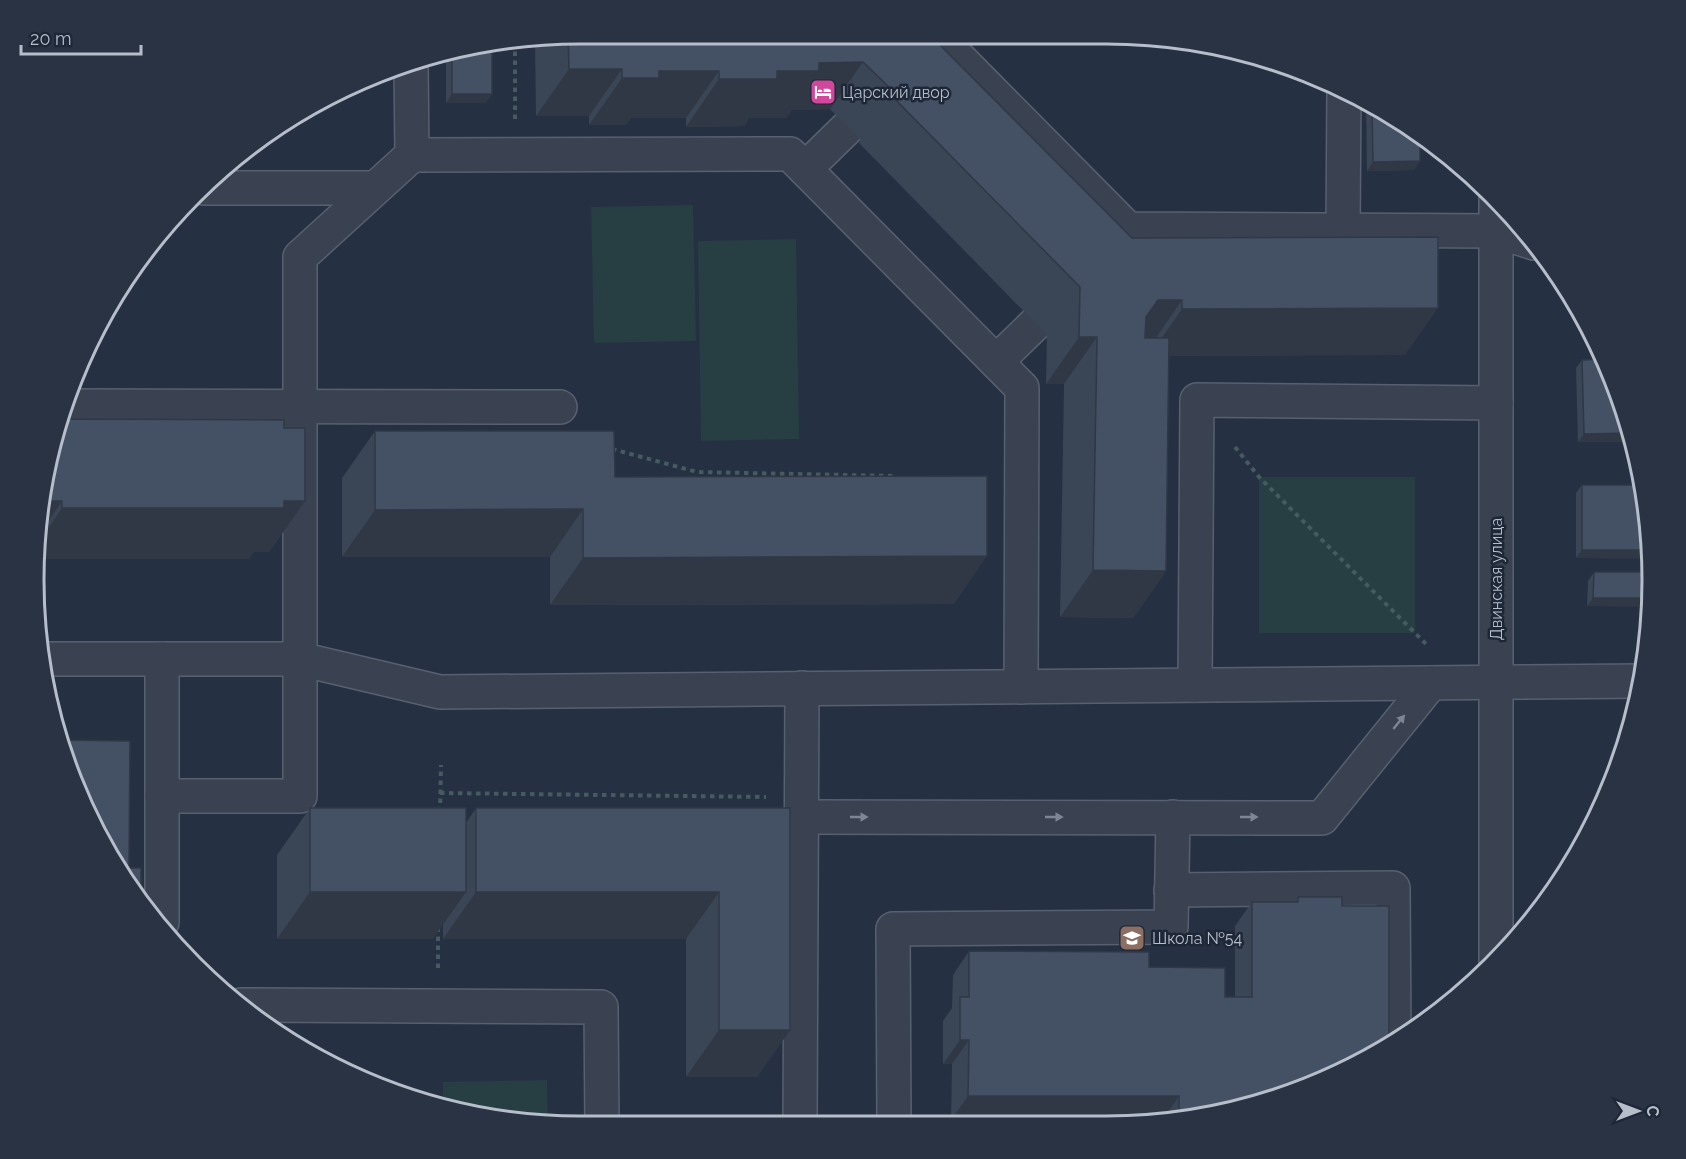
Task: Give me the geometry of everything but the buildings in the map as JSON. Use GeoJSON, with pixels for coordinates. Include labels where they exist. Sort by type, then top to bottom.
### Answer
{"type":"FeatureCollection","features":[{"type":"Feature","properties":{"kind":"street"},"geometry":{"type":"LineString","coordinates":[[914,62],[931,44]]}},
{"type":"Feature","properties":{"kind":"street"},"geometry":{"type":"LineString","coordinates":[[946,44],[1118,240],[1343,231],[1496,231],[1520,238]]}},
{"type":"Feature","properties":{"kind":"street"},"geometry":{"type":"LineString","coordinates":[[411,71],[412,155]]}},
{"type":"Feature","properties":{"kind":"street"},"geometry":{"type":"LineString","coordinates":[[1343,231],[1344,99]]}},
{"type":"Feature","properties":{"kind":"street"},"geometry":{"type":"LineString","coordinates":[[805,169],[848,127]]}},
{"type":"Feature","properties":{"kind":"street"},"geometry":{"type":"LineString","coordinates":[[162,796],[300,796],[300,257],[412,155],[790,154],[1022,388],[1022,687]]}},
{"type":"Feature","properties":{"kind":"street"},"geometry":{"type":"LineString","coordinates":[[214,188],[375,188]]}},
{"type":"Feature","properties":{"kind":"street","name":"Двинская улица"},"geometry":{"type":"LineString","coordinates":[[1496,211],[1496,948]]}},
{"type":"Feature","properties":{"kind":"street"},"geometry":{"type":"LineString","coordinates":[[997,361],[1036,323]]}},
{"type":"Feature","properties":{"kind":"street"},"geometry":{"type":"LineString","coordinates":[[1195,685],[1197,400],[1496,403]]}},
{"type":"Feature","properties":{"kind":"street"},"geometry":{"type":"LineString","coordinates":[[72,406],[560,407]]}},
{"type":"Feature","properties":{"kind":"street"},"geometry":{"type":"LineString","coordinates":[[50,659],[300,659],[440,692],[1633,681]]}},
{"type":"Feature","properties":{"kind":"street"},"geometry":{"type":"LineString","coordinates":[[162,659],[162,915]]}},
{"type":"Feature","properties":{"kind":"street"},"geometry":{"type":"LineString","coordinates":[[801,807],[1173,817],[1322,818],[1431,683]]}},
{"type":"Feature","properties":{"kind":"street"},"geometry":{"type":"LineString","coordinates":[[800,1116],[802,688]]}},
{"type":"Feature","properties":{"kind":"street"},"geometry":{"type":"LineString","coordinates":[[894,1116],[893,929],[1171,927],[1173,817]]}},
{"type":"Feature","properties":{"kind":"street"},"geometry":{"type":"LineString","coordinates":[[1171,890],[1393,888],[1394,1031]]}},
{"type":"Feature","properties":{"kind":"street"},"geometry":{"type":"LineString","coordinates":[[253,1005],[601,1007],[602,1116]]}},
{"type":"Feature","properties":{"kind":"path"},"geometry":{"type":"LineString","coordinates":[[515,48],[515,154]]}},
{"type":"Feature","properties":{"kind":"path"},"geometry":{"type":"LineString","coordinates":[[1197,400],[1260,477],[1464,683]]}},
{"type":"Feature","properties":{"kind":"path"},"geometry":{"type":"LineString","coordinates":[[610,448],[697,472],[906,476]]}},
{"type":"Feature","properties":{"kind":"path"},"geometry":{"type":"LineString","coordinates":[[440,816],[441,765]]}},
{"type":"Feature","properties":{"kind":"path"},"geometry":{"type":"LineString","coordinates":[[440,793],[801,807]]}},
{"type":"Feature","properties":{"kind":"path"},"geometry":{"type":"LineString","coordinates":[[437,1006],[438,923]]}},
{"type":"Feature","properties":{"kind":"green space"},"geometry":{"type":"Polygon","coordinates":[[[693,205],[696,341],[594,343],[591,207],[693,205]]]}},
{"type":"Feature","properties":{"kind":"green space"},"geometry":{"type":"Polygon","coordinates":[[[796,239],[799,439],[701,441],[698,241],[796,239]]]}},
{"type":"Feature","properties":{"kind":"green space"},"geometry":{"type":"Polygon","coordinates":[[[1259,477],[1415,477],[1415,633],[1259,633],[1259,477]]]}},
{"type":"Feature","properties":{"kind":"green space"},"geometry":{"type":"Polygon","coordinates":[[[547,1080],[548,1114],[510,1111],[443,1097],[443,1082],[547,1080]]]}},
{"type":"Feature","properties":{"kind":"place","name":"Царский двор"},"geometry":{"type":"Point","coordinates":[823,92]}},
{"type":"Feature","properties":{"kind":"place","name":"Школа №54"},"geometry":{"type":"Point","coordinates":[1132,938]}}]}
